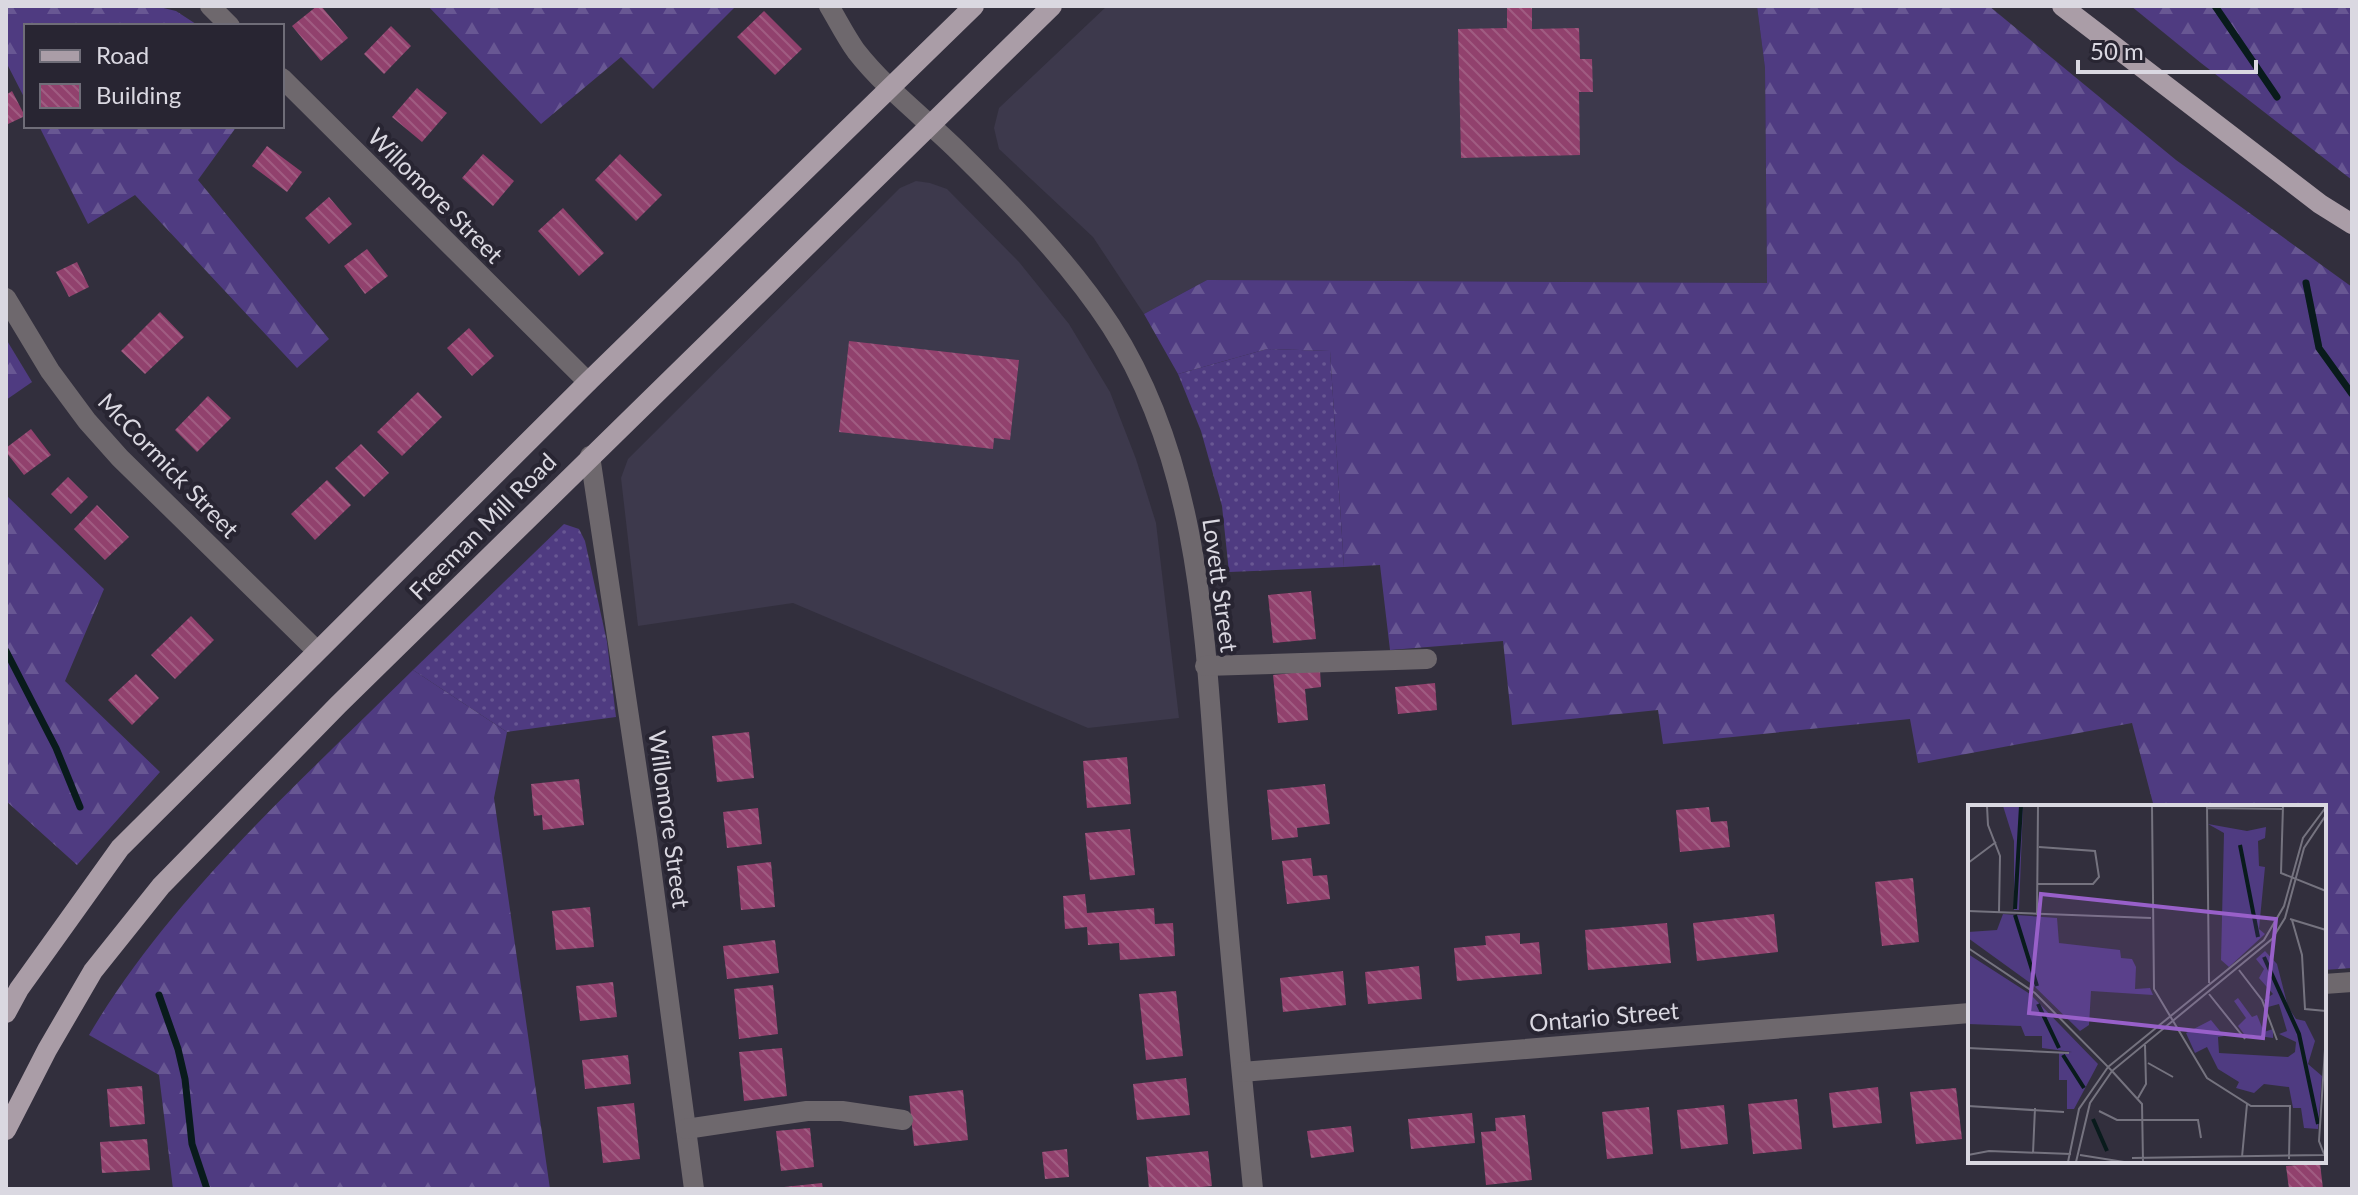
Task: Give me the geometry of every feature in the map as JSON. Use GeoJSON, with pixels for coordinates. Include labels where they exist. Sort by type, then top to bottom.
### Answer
{"type":"FeatureCollection","features":[{"type":"Feature","properties":{"kind":"main road","name":"Freeman Mill Road"},"geometry":{"type":"LineString","coordinates":[[6,1013],[26,978],[120,848],[588,382],[974,6]]}},
{"type":"Feature","properties":{"kind":"main road","name":"Freeman Mill Road"},"geometry":{"type":"LineString","coordinates":[[6,1130],[47,1050],[93,971],[161,886],[320,722],[1052,6]]}},
{"type":"Feature","properties":{"kind":"main road"},"geometry":{"type":"LineString","coordinates":[[2062,6],[2307,194],[2352,224]]}},
{"type":"Feature","properties":{"kind":"street"},"geometry":{"type":"LineString","coordinates":[[210,6],[228,24]]}},
{"type":"Feature","properties":{"kind":"street","name":"Lovett Street"},"geometry":{"type":"LineString","coordinates":[[829,6],[855,50],[1059,257],[1112,327],[1134,369],[1172,460],[1193,560],[1205,666],[1253,1189]]}},
{"type":"Feature","properties":{"kind":"street","name":"Willomore Street"},"geometry":{"type":"LineString","coordinates":[[284,80],[588,382]]}},
{"type":"Feature","properties":{"kind":"street","name":"McCormick Street"},"geometry":{"type":"LineString","coordinates":[[6,298],[50,371],[87,421],[120,458],[317,651]]}},
{"type":"Feature","properties":{"kind":"street","name":"Willomore Street"},"geometry":{"type":"LineString","coordinates":[[590,456],[647,837],[694,1189]]}},
{"type":"Feature","properties":{"kind":"street"},"geometry":{"type":"LineString","coordinates":[[1205,666],[1427,659]]}},
{"type":"Feature","properties":{"kind":"street"},"geometry":{"type":"LineString","coordinates":[[2326,984],[2352,982]]}},
{"type":"Feature","properties":{"kind":"street","name":"Ontario Street"},"geometry":{"type":"LineString","coordinates":[[1242,1072],[1968,1013]]}},
{"type":"Feature","properties":{"kind":"street"},"geometry":{"type":"LineString","coordinates":[[686,1129],[807,1111],[842,1111],[903,1120]]}},
{"type":"Feature","properties":{"kind":"shaded area"},"geometry":{"type":"Polygon","coordinates":[[[1107,6],[1757,6],[1765,68],[1767,283],[1207,280],[1144,314],[1093,237],[999,149],[994,128],[999,108],[1107,6]]]}},
{"type":"Feature","properties":{"kind":"shaded area"},"geometry":{"type":"Polygon","coordinates":[[[916,181],[947,189],[1019,262],[1069,324],[1110,392],[1156,523],[1179,718],[1088,728],[793,603],[638,626],[621,478],[628,459],[900,188],[916,181]]]}},
{"type":"Feature","properties":{"kind":"green space"},"geometry":{"type":"Polygon","coordinates":[[[6,6],[155,6],[176,11],[196,24],[24,24],[24,97],[6,62],[6,6]]]}},
{"type":"Feature","properties":{"kind":"green space"},"geometry":{"type":"Polygon","coordinates":[[[428,6],[736,6],[653,89],[621,57],[541,124],[428,6]]]}},
{"type":"Feature","properties":{"kind":"green space"},"geometry":{"type":"Polygon","coordinates":[[[1757,6],[1989,6],[2176,160],[2352,287],[2352,968],[2326,970],[2326,805],[2153,805],[2132,723],[1918,763],[1910,719],[1663,744],[1658,710],[1512,725],[1503,641],[1390,650],[1380,565],[1344,567],[1330,351],[1267,349],[1178,374],[1144,314],[1207,280],[1767,283],[1765,68],[1757,6]]]}},
{"type":"Feature","properties":{"kind":"green space"},"geometry":{"type":"Polygon","coordinates":[[[2131,6],[2352,6],[2352,180],[2201,63],[2131,6]]]}},
{"type":"Feature","properties":{"kind":"green space"},"geometry":{"type":"Polygon","coordinates":[[[40,128],[236,128],[198,180],[329,339],[297,368],[135,195],[88,224],[40,128]]]}},
{"type":"Feature","properties":{"kind":"green space"},"geometry":{"type":"Polygon","coordinates":[[[6,339],[32,382],[6,400],[6,339]]]}},
{"type":"Feature","properties":{"kind":"green space"},"geometry":{"type":"Polygon","coordinates":[[[1267,349],[1330,351],[1344,567],[1229,572],[1222,506],[1201,431],[1178,374],[1267,349]]]}},
{"type":"Feature","properties":{"kind":"green space"},"geometry":{"type":"Polygon","coordinates":[[[6,495],[104,589],[65,681],[160,772],[77,865],[6,801],[6,495]]]}},
{"type":"Feature","properties":{"kind":"green space"},"geometry":{"type":"Polygon","coordinates":[[[564,524],[579,529],[585,541],[607,642],[616,717],[507,732],[413,670],[564,524]]]}},
{"type":"Feature","properties":{"kind":"green space"},"geometry":{"type":"Polygon","coordinates":[[[413,670],[507,732],[494,798],[550,1189],[173,1189],[159,1075],[89,1035],[158,935],[197,888],[282,798],[413,670]]]}},
{"type":"Feature","properties":{"kind":"building"},"geometry":{"type":"Polygon","coordinates":[[[321,6],[348,38],[321,61],[292,26],[321,6]]]}},
{"type":"Feature","properties":{"kind":"building"},"geometry":{"type":"Polygon","coordinates":[[[1507,6],[1532,6],[1532,29],[1579,28],[1580,59],[1592,59],[1593,92],[1579,92],[1580,155],[1461,158],[1458,29],[1507,28],[1507,6]]]}},
{"type":"Feature","properties":{"kind":"building"},"geometry":{"type":"Polygon","coordinates":[[[764,11],[802,49],[775,75],[737,37],[764,11]]]}},
{"type":"Feature","properties":{"kind":"building"},"geometry":{"type":"Polygon","coordinates":[[[391,26],[411,46],[384,74],[364,54],[391,26]]]}},
{"type":"Feature","properties":{"kind":"building"},"geometry":{"type":"Polygon","coordinates":[[[417,88],[447,113],[422,142],[392,117],[417,88]]]}},
{"type":"Feature","properties":{"kind":"building"},"geometry":{"type":"Polygon","coordinates":[[[12,91],[24,116],[6,125],[6,95],[12,91]]]}},
{"type":"Feature","properties":{"kind":"building"},"geometry":{"type":"Polygon","coordinates":[[[267,146],[302,172],[287,192],[252,166],[267,146]]]}},
{"type":"Feature","properties":{"kind":"building"},"geometry":{"type":"Polygon","coordinates":[[[483,154],[514,181],[493,206],[462,178],[483,154]]]}},
{"type":"Feature","properties":{"kind":"building"},"geometry":{"type":"Polygon","coordinates":[[[620,154],[662,195],[636,221],[595,180],[620,154]]]}},
{"type":"Feature","properties":{"kind":"building"},"geometry":{"type":"Polygon","coordinates":[[[329,197],[352,224],[329,244],[305,218],[329,197]]]}},
{"type":"Feature","properties":{"kind":"building"},"geometry":{"type":"Polygon","coordinates":[[[563,208],[604,253],[579,276],[538,231],[563,208]]]}},
{"type":"Feature","properties":{"kind":"building"},"geometry":{"type":"Polygon","coordinates":[[[367,249],[388,276],[365,294],[344,266],[367,249]]]}},
{"type":"Feature","properties":{"kind":"building"},"geometry":{"type":"Polygon","coordinates":[[[77,262],[89,287],[69,297],[56,272],[77,262]]]}},
{"type":"Feature","properties":{"kind":"building"},"geometry":{"type":"Polygon","coordinates":[[[160,312],[184,337],[145,374],[121,351],[160,312]]]}},
{"type":"Feature","properties":{"kind":"building"},"geometry":{"type":"Polygon","coordinates":[[[469,328],[494,356],[472,376],[447,348],[469,328]]]}},
{"type":"Feature","properties":{"kind":"building"},"geometry":{"type":"Polygon","coordinates":[[[849,341],[1019,360],[1010,440],[994,438],[993,449],[839,432],[849,341]]]}},
{"type":"Feature","properties":{"kind":"building"},"geometry":{"type":"Polygon","coordinates":[[[418,392],[442,417],[402,456],[377,432],[418,392]]]}},
{"type":"Feature","properties":{"kind":"building"},"geometry":{"type":"Polygon","coordinates":[[[208,396],[231,418],[197,452],[175,430],[208,396]]]}},
{"type":"Feature","properties":{"kind":"building"},"geometry":{"type":"Polygon","coordinates":[[[31,429],[51,455],[24,475],[6,448],[31,429]]]}},
{"type":"Feature","properties":{"kind":"building"},"geometry":{"type":"Polygon","coordinates":[[[361,444],[389,473],[364,497],[335,468],[361,444]]]}},
{"type":"Feature","properties":{"kind":"building"},"geometry":{"type":"Polygon","coordinates":[[[68,477],[88,497],[71,514],[51,494],[68,477]]]}},
{"type":"Feature","properties":{"kind":"building"},"geometry":{"type":"Polygon","coordinates":[[[327,480],[351,505],[315,540],[291,514],[327,480]]]}},
{"type":"Feature","properties":{"kind":"building"},"geometry":{"type":"Polygon","coordinates":[[[97,505],[129,537],[105,560],[74,529],[97,505]]]}},
{"type":"Feature","properties":{"kind":"building"},"geometry":{"type":"Polygon","coordinates":[[[1311,591],[1316,639],[1273,643],[1268,595],[1311,591]]]}},
{"type":"Feature","properties":{"kind":"building"},"geometry":{"type":"Polygon","coordinates":[[[191,616],[214,640],[175,679],[151,655],[191,616]]]}},
{"type":"Feature","properties":{"kind":"building"},"geometry":{"type":"Polygon","coordinates":[[[1320,670],[1321,687],[1305,689],[1308,720],[1278,723],[1273,675],[1320,670]]]}},
{"type":"Feature","properties":{"kind":"building"},"geometry":{"type":"Polygon","coordinates":[[[136,674],[159,698],[132,725],[108,700],[136,674]]]}},
{"type":"Feature","properties":{"kind":"building"},"geometry":{"type":"Polygon","coordinates":[[[1435,683],[1437,710],[1398,714],[1395,687],[1435,683]]]}},
{"type":"Feature","properties":{"kind":"building"},"geometry":{"type":"Polygon","coordinates":[[[749,732],[754,778],[717,782],[712,736],[749,732]]]}},
{"type":"Feature","properties":{"kind":"building"},"geometry":{"type":"Polygon","coordinates":[[[1127,757],[1131,804],[1087,808],[1083,761],[1127,757]]]}},
{"type":"Feature","properties":{"kind":"building"},"geometry":{"type":"Polygon","coordinates":[[[579,779],[584,825],[543,830],[542,815],[534,816],[531,784],[579,779]]]}},
{"type":"Feature","properties":{"kind":"building"},"geometry":{"type":"Polygon","coordinates":[[[1325,784],[1330,824],[1297,828],[1298,837],[1272,840],[1267,790],[1325,784]]]}},
{"type":"Feature","properties":{"kind":"building"},"geometry":{"type":"Polygon","coordinates":[[[1709,807],[1711,822],[1727,821],[1730,847],[1680,852],[1676,810],[1709,807]]]}},
{"type":"Feature","properties":{"kind":"building"},"geometry":{"type":"Polygon","coordinates":[[[758,808],[762,844],[727,848],[723,812],[758,808]]]}},
{"type":"Feature","properties":{"kind":"building"},"geometry":{"type":"Polygon","coordinates":[[[1130,829],[1135,875],[1090,880],[1085,833],[1130,829]]]}},
{"type":"Feature","properties":{"kind":"building"},"geometry":{"type":"Polygon","coordinates":[[[1311,858],[1313,876],[1327,875],[1330,899],[1287,904],[1282,861],[1311,858]]]}},
{"type":"Feature","properties":{"kind":"building"},"geometry":{"type":"Polygon","coordinates":[[[771,862],[775,907],[741,910],[737,866],[771,862]]]}},
{"type":"Feature","properties":{"kind":"building"},"geometry":{"type":"Polygon","coordinates":[[[1913,878],[1919,942],[1882,946],[1875,882],[1913,878]]]}},
{"type":"Feature","properties":{"kind":"building"},"geometry":{"type":"Polygon","coordinates":[[[1085,894],[1087,913],[1154,908],[1155,924],[1173,923],[1175,956],[1120,960],[1119,943],[1088,945],[1087,927],[1065,929],[1063,896],[1085,894]]]}},
{"type":"Feature","properties":{"kind":"building"},"geometry":{"type":"Polygon","coordinates":[[[590,907],[594,947],[556,950],[552,911],[590,907]]]}},
{"type":"Feature","properties":{"kind":"building"},"geometry":{"type":"Polygon","coordinates":[[[1774,914],[1778,952],[1697,961],[1693,923],[1774,914]]]}},
{"type":"Feature","properties":{"kind":"building"},"geometry":{"type":"Polygon","coordinates":[[[1667,923],[1671,963],[1588,970],[1585,930],[1667,923]]]}},
{"type":"Feature","properties":{"kind":"building"},"geometry":{"type":"Polygon","coordinates":[[[1520,933],[1520,944],[1539,942],[1542,974],[1457,981],[1454,948],[1486,945],[1485,936],[1520,933]]]}},
{"type":"Feature","properties":{"kind":"building"},"geometry":{"type":"Polygon","coordinates":[[[775,940],[779,973],[727,979],[723,946],[775,940]]]}},
{"type":"Feature","properties":{"kind":"building"},"geometry":{"type":"Polygon","coordinates":[[[1419,966],[1422,999],[1368,1004],[1365,972],[1419,966]]]}},
{"type":"Feature","properties":{"kind":"building"},"geometry":{"type":"Polygon","coordinates":[[[1343,971],[1346,1005],[1283,1012],[1280,978],[1343,971]]]}},
{"type":"Feature","properties":{"kind":"building"},"geometry":{"type":"Polygon","coordinates":[[[613,982],[617,1017],[580,1021],[576,986],[613,982]]]}},
{"type":"Feature","properties":{"kind":"building"},"geometry":{"type":"Polygon","coordinates":[[[773,985],[778,1034],[739,1039],[734,989],[773,985]]]}},
{"type":"Feature","properties":{"kind":"building"},"geometry":{"type":"Polygon","coordinates":[[[1176,991],[1183,1056],[1146,1060],[1139,994],[1176,991]]]}},
{"type":"Feature","properties":{"kind":"building"},"geometry":{"type":"Polygon","coordinates":[[[782,1048],[787,1096],[744,1101],[739,1052],[782,1048]]]}},
{"type":"Feature","properties":{"kind":"building"},"geometry":{"type":"Polygon","coordinates":[[[628,1055],[631,1084],[585,1089],[582,1060],[628,1055]]]}},
{"type":"Feature","properties":{"kind":"building"},"geometry":{"type":"Polygon","coordinates":[[[1186,1078],[1190,1115],[1137,1120],[1133,1084],[1186,1078]]]}},
{"type":"Feature","properties":{"kind":"building"},"geometry":{"type":"Polygon","coordinates":[[[142,1086],[145,1124],[110,1127],[107,1089],[142,1086]]]}},
{"type":"Feature","properties":{"kind":"building"},"geometry":{"type":"Polygon","coordinates":[[[1878,1087],[1882,1123],[1833,1128],[1829,1093],[1878,1087]]]}},
{"type":"Feature","properties":{"kind":"building"},"geometry":{"type":"Polygon","coordinates":[[[1956,1088],[1962,1139],[1916,1144],[1910,1092],[1956,1088]]]}},
{"type":"Feature","properties":{"kind":"building"},"geometry":{"type":"Polygon","coordinates":[[[963,1090],[968,1140],[914,1146],[909,1096],[963,1090]]]}},
{"type":"Feature","properties":{"kind":"building"},"geometry":{"type":"Polygon","coordinates":[[[1797,1099],[1802,1149],[1753,1154],[1748,1104],[1797,1099]]]}},
{"type":"Feature","properties":{"kind":"building"},"geometry":{"type":"Polygon","coordinates":[[[634,1103],[640,1159],[603,1163],[597,1107],[634,1103]]]}},
{"type":"Feature","properties":{"kind":"building"},"geometry":{"type":"Polygon","coordinates":[[[1724,1105],[1728,1144],[1681,1149],[1677,1110],[1724,1105]]]}},
{"type":"Feature","properties":{"kind":"building"},"geometry":{"type":"Polygon","coordinates":[[[1649,1107],[1653,1154],[1607,1159],[1602,1112],[1649,1107]]]}},
{"type":"Feature","properties":{"kind":"building"},"geometry":{"type":"Polygon","coordinates":[[[1472,1113],[1475,1143],[1411,1149],[1408,1119],[1472,1113]]]}},
{"type":"Feature","properties":{"kind":"building"},"geometry":{"type":"Polygon","coordinates":[[[1525,1115],[1532,1180],[1486,1185],[1481,1132],[1496,1131],[1495,1118],[1525,1115]]]}},
{"type":"Feature","properties":{"kind":"building"},"geometry":{"type":"Polygon","coordinates":[[[1351,1126],[1354,1152],[1311,1158],[1307,1131],[1351,1126]]]}},
{"type":"Feature","properties":{"kind":"building"},"geometry":{"type":"Polygon","coordinates":[[[810,1128],[814,1167],[781,1171],[776,1131],[810,1128]]]}},
{"type":"Feature","properties":{"kind":"building"},"geometry":{"type":"Polygon","coordinates":[[[147,1139],[150,1170],[102,1173],[100,1142],[147,1139]]]}},
{"type":"Feature","properties":{"kind":"building"},"geometry":{"type":"Polygon","coordinates":[[[1067,1149],[1069,1177],[1045,1179],[1042,1152],[1067,1149]]]}},
{"type":"Feature","properties":{"kind":"building"},"geometry":{"type":"Polygon","coordinates":[[[1208,1151],[1212,1186],[1149,1189],[1146,1157],[1208,1151]]]}},
{"type":"Feature","properties":{"kind":"building"},"geometry":{"type":"Polygon","coordinates":[[[2320,1163],[2323,1189],[2289,1189],[2286,1166],[2320,1163]]]}},
{"type":"Feature","properties":{"kind":"building"},"geometry":{"type":"Polygon","coordinates":[[[822,1183],[823,1189],[784,1187],[822,1183]]]}},
{"type":"Feature","properties":{"kind":"waterway"},"geometry":{"type":"LineString","coordinates":[[2215,6],[2277,97]]}},
{"type":"Feature","properties":{"kind":"waterway"},"geometry":{"type":"LineString","coordinates":[[2306,283],[2319,348],[2352,394]]}},
{"type":"Feature","properties":{"kind":"waterway"},"geometry":{"type":"LineString","coordinates":[[6,651],[56,748],[80,807]]}},
{"type":"Feature","properties":{"kind":"waterway"},"geometry":{"type":"LineString","coordinates":[[159,995],[178,1049],[185,1079],[192,1144],[207,1189]]}}]}
